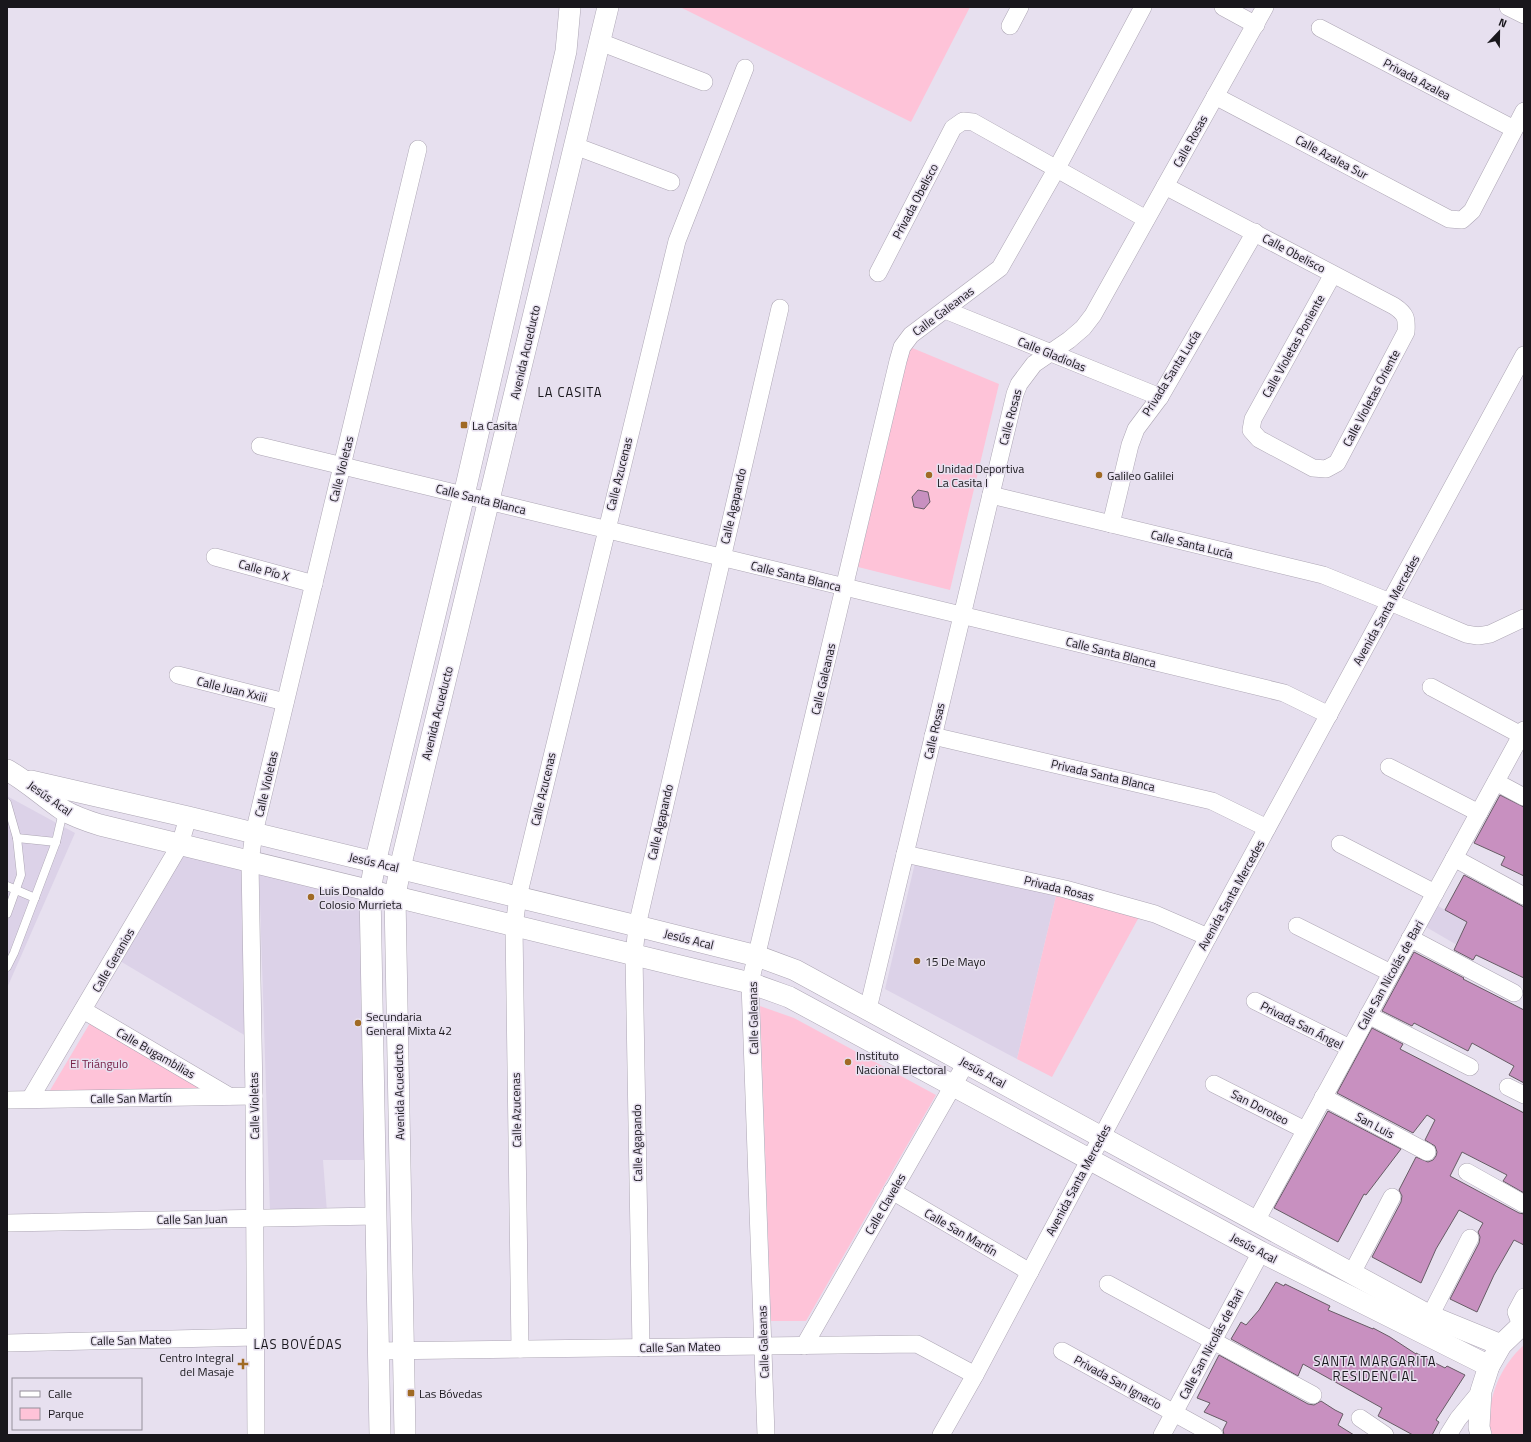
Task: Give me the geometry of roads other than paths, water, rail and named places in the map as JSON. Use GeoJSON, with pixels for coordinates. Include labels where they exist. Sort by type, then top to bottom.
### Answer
{"type":"FeatureCollection","features":[{"type":"Feature","properties":{"kind":"street","name":"Avenida Acueducto"},"geometry":{"type":"LineString","coordinates":[[380,1435],[370,891],[375,863],[464,495],[566,51],[570,7]]}},
{"type":"Feature","properties":{"kind":"street","name":"Avenida Acueducto"},"geometry":{"type":"LineString","coordinates":[[405,1435],[395,897],[400,868],[608,7]]}},
{"type":"Feature","properties":{"kind":"street"},"geometry":{"type":"LineString","coordinates":[[1010,26],[1020,7]]}},
{"type":"Feature","properties":{"kind":"street","name":"Calle Galeanas"},"geometry":{"type":"LineString","coordinates":[[766,1435],[750,983],[902,347],[911,335],[1000,268],[1057,168],[1143,7]]}},
{"type":"Feature","properties":{"kind":"street"},"geometry":{"type":"LineString","coordinates":[[1223,7],[1256,25]]}},
{"type":"Feature","properties":{"kind":"street","name":"Calle Rosas"},"geometry":{"type":"LineString","coordinates":[[868,1009],[1017,389],[1034,364],[1083,328],[1093,315],[1265,7]]}},
{"type":"Feature","properties":{"kind":"street"},"geometry":{"type":"LineString","coordinates":[[1508,7],[1524,15]]}},
{"type":"Feature","properties":{"kind":"street","name":"Privada Azalea"},"geometry":{"type":"LineString","coordinates":[[1320,28],[1514,129]]}},
{"type":"Feature","properties":{"kind":"street"},"geometry":{"type":"LineString","coordinates":[[600,42],[704,82]]}},
{"type":"Feature","properties":{"kind":"street","name":"Calle Azucenas"},"geometry":{"type":"LineString","coordinates":[[520,1349],[514,926],[518,897],[677,241],[745,68]]}},
{"type":"Feature","properties":{"kind":"street","name":"Calle Azalea Sur"},"geometry":{"type":"LineString","coordinates":[[1215,96],[1449,219],[1462,220],[1472,211],[1514,129]]}},
{"type":"Feature","properties":{"kind":"street"},"geometry":{"type":"LineString","coordinates":[[1514,129],[1524,111]]}},
{"type":"Feature","properties":{"kind":"street","name":"Privada Obelisco"},"geometry":{"type":"LineString","coordinates":[[878,273],[953,128],[962,121],[973,122],[1057,168]]}},
{"type":"Feature","properties":{"kind":"street"},"geometry":{"type":"LineString","coordinates":[[575,146],[670,182]]}},
{"type":"Feature","properties":{"kind":"street","name":"Calle Violetas"},"geometry":{"type":"LineString","coordinates":[[256,1435],[254,1096],[250,862],[254,833],[418,149]]}},
{"type":"Feature","properties":{"kind":"street"},"geometry":{"type":"LineString","coordinates":[[1057,168],[1146,219]]}},
{"type":"Feature","properties":{"kind":"street","name":"Calle Obelisco"},"geometry":{"type":"LineString","coordinates":[[1165,186],[1394,306],[1403,312],[1407,321],[1406,332]]}},
{"type":"Feature","properties":{"kind":"street","name":"Privada Santa Lucía"},"geometry":{"type":"LineString","coordinates":[[1111,524],[1130,445],[1136,429],[1160,397],[1255,232]]}},
{"type":"Feature","properties":{"kind":"street","name":"Calle Violetas Poniente"},"geometry":{"type":"LineString","coordinates":[[1333,274],[1253,419],[1251,430],[1265,443],[1313,468],[1326,469],[1337,463]]}},
{"type":"Feature","properties":{"kind":"street","name":"Calle Agapando"},"geometry":{"type":"LineString","coordinates":[[641,1348],[634,955],[637,926],[721,557],[780,308]]}},
{"type":"Feature","properties":{"kind":"street","name":"Calle Gladiolas"},"geometry":{"type":"LineString","coordinates":[[945,310],[1160,397]]}},
{"type":"Feature","properties":{"kind":"street","name":"Calle Violetas Oriente"},"geometry":{"type":"LineString","coordinates":[[1337,463],[1406,332]]}},
{"type":"Feature","properties":{"kind":"street","name":"Avenida Santa Mercedes"},"geometry":{"type":"LineString","coordinates":[[941,1435],[975,1375],[1208,937],[1524,355]]}},
{"type":"Feature","properties":{"kind":"street","name":"Calle Santa Blanca"},"geometry":{"type":"LineString","coordinates":[[260,446],[1284,694],[1329,715]]}},
{"type":"Feature","properties":{"kind":"street","name":"Calle Santa Lucía"},"geometry":{"type":"LineString","coordinates":[[991,495],[1323,575],[1466,634],[1478,636],[1490,634],[1524,618]]}},
{"type":"Feature","properties":{"kind":"street","name":"Calle Pío X"},"geometry":{"type":"LineString","coordinates":[[215,557],[314,584]]}},
{"type":"Feature","properties":{"kind":"street","name":"Calle Juan Xxiii"},"geometry":{"type":"LineString","coordinates":[[178,675],[285,702]]}},
{"type":"Feature","properties":{"kind":"street"},"geometry":{"type":"LineString","coordinates":[[1431,687],[1523,733]]}},
{"type":"Feature","properties":{"kind":"street","name":"Calle San Nicolás de Bari"},"geometry":{"type":"LineString","coordinates":[[1256,1221],[1523,733]]}},
{"type":"Feature","properties":{"kind":"street","name":"Privada Santa Blanca"},"geometry":{"type":"LineString","coordinates":[[933,736],[1212,801],[1267,828]]}},
{"type":"Feature","properties":{"kind":"street"},"geometry":{"type":"LineString","coordinates":[[1390,767],[1479,813]]}},
{"type":"Feature","properties":{"kind":"street","name":"Jesús Acal"},"geometry":{"type":"LineString","coordinates":[[15,775],[64,810],[83,820],[95,824],[750,983],[789,997],[1261,1252],[1489,1366]]}},
{"type":"Feature","properties":{"kind":"street","name":"Jesús Acal"},"geometry":{"type":"LineString","coordinates":[[15,775],[637,926],[757,956],[795,970],[1430,1316],[1501,1345]]}},
{"type":"Feature","properties":{"kind":"street"},"geometry":{"type":"LineString","coordinates":[[1496,782],[1524,797]]}},
{"type":"Feature","properties":{"kind":"street","name":"Calle Geranios"},"geometry":{"type":"LineString","coordinates":[[30,1099],[180,845],[188,817]]}},
{"type":"Feature","properties":{"kind":"street"},"geometry":{"type":"LineString","coordinates":[[1340,844],[1435,893]]}},
{"type":"Feature","properties":{"kind":"street","name":"Privada Rosas"},"geometry":{"type":"LineString","coordinates":[[905,854],[1065,889],[1147,912],[1208,937]]}},
{"type":"Feature","properties":{"kind":"street"},"geometry":{"type":"LineString","coordinates":[[1454,858],[1524,896]]}},
{"type":"Feature","properties":{"kind":"street"},"geometry":{"type":"LineString","coordinates":[[1297,926],[1391,973]]}},
{"type":"Feature","properties":{"kind":"street"},"geometry":{"type":"LineString","coordinates":[[1410,938],[1514,993]]}},
{"type":"Feature","properties":{"kind":"street","name":"Privada San Ángel"},"geometry":{"type":"LineString","coordinates":[[1255,1001],[1350,1048]]}},
{"type":"Feature","properties":{"kind":"street","name":"Calle Bugambilias"},"geometry":{"type":"LineString","coordinates":[[83,1010],[230,1096]]}},
{"type":"Feature","properties":{"kind":"street"},"geometry":{"type":"LineString","coordinates":[[1368,1015],[1470,1067]]}},
{"type":"Feature","properties":{"kind":"street","name":"Calle Claveles"},"geometry":{"type":"LineString","coordinates":[[804,1346],[966,1063]]}},
{"type":"Feature","properties":{"kind":"street","name":"San Doroteo"},"geometry":{"type":"LineString","coordinates":[[1214,1084],[1305,1130]]}},
{"type":"Feature","properties":{"kind":"street"},"geometry":{"type":"LineString","coordinates":[[1508,1087],[1524,1095]]}},
{"type":"Feature","properties":{"kind":"street","name":"Calle San Martín"},"geometry":{"type":"LineString","coordinates":[[7,1100],[254,1096]]}},
{"type":"Feature","properties":{"kind":"street","name":"San Luis"},"geometry":{"type":"LineString","coordinates":[[1323,1097],[1426,1152]]}},
{"type":"Feature","properties":{"kind":"street"},"geometry":{"type":"LineString","coordinates":[[1467,1172],[1524,1204]]}},
{"type":"Feature","properties":{"kind":"street","name":"Calle San Martín"},"geometry":{"type":"LineString","coordinates":[[892,1191],[1030,1272]]}},
{"type":"Feature","properties":{"kind":"street"},"geometry":{"type":"LineString","coordinates":[[1352,1273],[1392,1197]]}},
{"type":"Feature","properties":{"kind":"street","name":"Calle San Juan"},"geometry":{"type":"LineString","coordinates":[[7,1222],[376,1216]]}},
{"type":"Feature","properties":{"kind":"street"},"geometry":{"type":"LineString","coordinates":[[1430,1316],[1470,1238]]}},
{"type":"Feature","properties":{"kind":"street","name":"Calle San Nicolás de Bari"},"geometry":{"type":"LineString","coordinates":[[1162,1435],[1261,1252]]}},
{"type":"Feature","properties":{"kind":"street"},"geometry":{"type":"LineString","coordinates":[[1108,1284],[1212,1342],[1313,1395]]}},
{"type":"Feature","properties":{"kind":"street"},"geometry":{"type":"LineString","coordinates":[[1481,1435],[1479,1428],[1481,1391],[1489,1366],[1501,1345],[1522,1324],[1516,1312],[1524,1297]]}},
{"type":"Feature","properties":{"kind":"street","name":"Calle San Mateo"},"geometry":{"type":"LineString","coordinates":[[7,1343],[255,1337]]}},
{"type":"Feature","properties":{"kind":"street","name":"Calle San Mateo"},"geometry":{"type":"LineString","coordinates":[[378,1351],[917,1344],[975,1375]]}},
{"type":"Feature","properties":{"kind":"street","name":"Privada San Ignacio"},"geometry":{"type":"LineString","coordinates":[[1062,1352],[1214,1435]]}},
{"type":"Feature","properties":{"kind":"street"},"geometry":{"type":"LineString","coordinates":[[1448,1435],[1458,1419],[1481,1391]]}},
{"type":"Feature","properties":{"kind":"street"},"geometry":{"type":"LineString","coordinates":[[1360,1418],[1385,1435]]}},
{"type":"Feature","properties":{"kind":"lane"},"geometry":{"type":"LineString","coordinates":[[7,803],[17,838],[21,875],[7,914]]}},
{"type":"Feature","properties":{"kind":"lane"},"geometry":{"type":"LineString","coordinates":[[7,967],[10,951],[35,898],[56,842],[64,810]]}},
{"type":"Feature","properties":{"kind":"lane"},"geometry":{"type":"LineString","coordinates":[[17,838],[56,842]]}},
{"type":"Feature","properties":{"kind":"lane"},"geometry":{"type":"LineString","coordinates":[[7,886],[35,898]]}},
{"type":"Feature","properties":{"kind":"place","name":"La Casita"},"geometry":{"type":"Point","coordinates":[464,425]}},
{"type":"Feature","properties":{"kind":"place","name":"Unidad Deportiva La Casita I"},"geometry":{"type":"Point","coordinates":[929,475]}},
{"type":"Feature","properties":{"kind":"place","name":"Galileo Galilei"},"geometry":{"type":"Point","coordinates":[1099,475]}},
{"type":"Feature","properties":{"kind":"place","name":"Luis Donaldo Colosio Murrieta"},"geometry":{"type":"Point","coordinates":[311,897]}},
{"type":"Feature","properties":{"kind":"place","name":"15 De Mayo"},"geometry":{"type":"Point","coordinates":[917,961]}},
{"type":"Feature","properties":{"kind":"place","name":"Secundaria General Mixta 42"},"geometry":{"type":"Point","coordinates":[358,1023]}},
{"type":"Feature","properties":{"kind":"place","name":"Instituto Nacional Electoral"},"geometry":{"type":"Point","coordinates":[848,1062]}},
{"type":"Feature","properties":{"kind":"place","name":"Centro Integral del Masaje"},"geometry":{"type":"Point","coordinates":[243,1364]}},
{"type":"Feature","properties":{"kind":"place","name":"Las Bóvedas"},"geometry":{"type":"Point","coordinates":[411,1393]}},
{"type":"Feature","properties":{"kind":"district","name":"LA CASITA"},"geometry":{"type":"Point","coordinates":[570,392]}},
{"type":"Feature","properties":{"kind":"district","name":"LAS BOVÉDAS"},"geometry":{"type":"Point","coordinates":[298,1344]}},
{"type":"Feature","properties":{"kind":"district","name":"SANTA MARGARITA RESIDENCIAL"},"geometry":{"type":"Point","coordinates":[1375,1368]}},
{"type":"Feature","properties":{"kind":"park label","name":"El Triángulo"},"geometry":{"type":"Point","coordinates":[99,1063]}}]}
